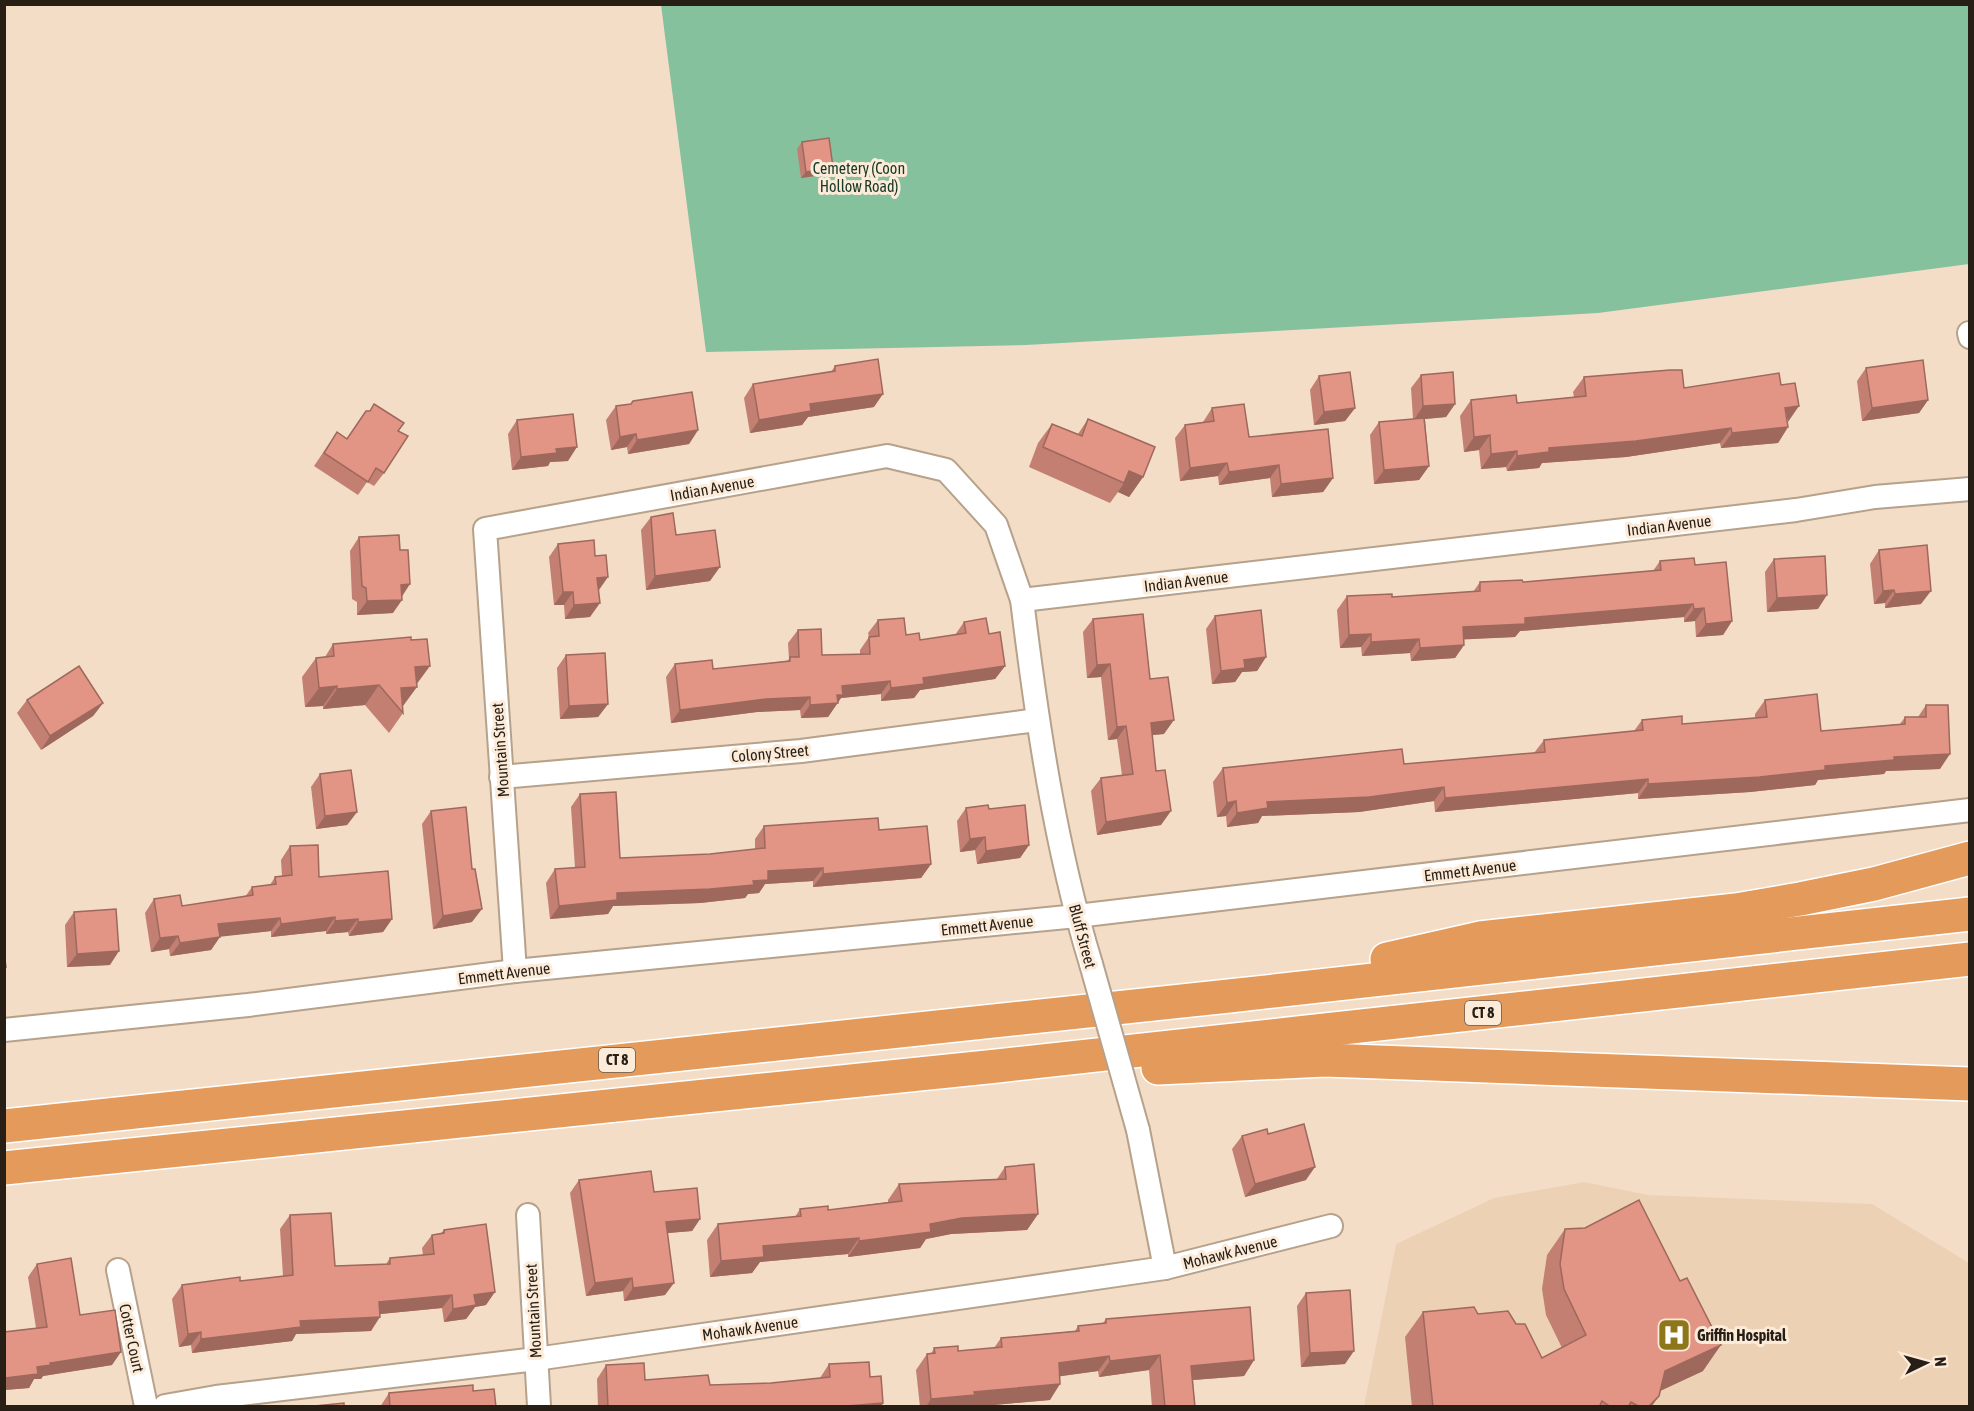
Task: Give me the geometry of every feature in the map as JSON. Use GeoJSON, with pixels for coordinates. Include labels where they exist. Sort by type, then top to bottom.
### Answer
{"type":"FeatureCollection","features":[{"type":"Feature","properties":{"kind":"highway"},"geometry":{"type":"LineString","coordinates":[[1229,996],[1480,938],[1747,908],[1874,884],[1970,858]]}},
{"type":"Feature","properties":{"kind":"highway","name":"CT 8"},"geometry":{"type":"LineString","coordinates":[[4,1126],[1229,996],[1970,914]]}},
{"type":"Feature","properties":{"kind":"highway","name":"CT 8"},"geometry":{"type":"LineString","coordinates":[[4,1168],[997,1066],[1970,959]]}},
{"type":"Feature","properties":{"kind":"highway"},"geometry":{"type":"LineString","coordinates":[[997,1066],[1178,1069],[1325,1060],[1970,1084]]}},
{"type":"Feature","properties":{"kind":"street","name":"Indian Avenue"},"geometry":{"type":"LineString","coordinates":[[485,529],[887,456],[946,470],[996,525],[1022,600],[1773,513],[1875,497],[1970,489]]}},
{"type":"Feature","properties":{"kind":"street","name":"Mountain Street"},"geometry":{"type":"LineString","coordinates":[[485,529],[515,970]]}},
{"type":"Feature","properties":{"kind":"street","name":"Bluff Street"},"geometry":{"type":"LineString","coordinates":[[1022,600],[1037,720],[1077,916],[1138,1130],[1165,1268]]}},
{"type":"Feature","properties":{"kind":"street","name":"Colony Street"},"geometry":{"type":"LineString","coordinates":[[501,777],[801,751],[1037,720]]}},
{"type":"Feature","properties":{"kind":"street","name":"Emmett Avenue"},"geometry":{"type":"LineString","coordinates":[[4,1030],[248,1005],[515,970],[1077,916],[1970,810]]}},
{"type":"Feature","properties":{"kind":"street","name":"Mountain Street"},"geometry":{"type":"LineString","coordinates":[[528,1215],[539,1407]]}},
{"type":"Feature","properties":{"kind":"street","name":"Mohawk Avenue"},"geometry":{"type":"LineString","coordinates":[[165,1407],[536,1359],[1165,1268],[1331,1226]]}},
{"type":"Feature","properties":{"kind":"street","name":"Cotter Court"},"geometry":{"type":"LineString","coordinates":[[118,1270],[146,1407]]}},
{"type":"Feature","properties":{"kind":"shaded area","name":"Griffin Hospital"},"geometry":{"type":"Polygon","coordinates":[[[1584,1182],[1648,1195],[1872,1204],[1969,1263],[1969,1406],[1364,1406],[1396,1244],[1494,1198],[1584,1182]]]}},
{"type":"Feature","properties":{"kind":"green space","name":"Cemetery (Coon Hollow Road)"},"geometry":{"type":"Polygon","coordinates":[[[661,5],[1969,5],[1969,264],[1598,313],[1026,345],[706,352],[661,5]]]}},
{"type":"Feature","properties":{"kind":"building"},"geometry":{"type":"Polygon","coordinates":[[[829,138],[833,167],[806,172],[802,142],[829,138]]]}},
{"type":"Feature","properties":{"kind":"building"},"geometry":{"type":"Polygon","coordinates":[[[878,359],[883,394],[810,404],[811,411],[759,420],[753,384],[835,371],[835,366],[878,359]]]}},
{"type":"Feature","properties":{"kind":"building"},"geometry":{"type":"Polygon","coordinates":[[[1923,360],[1928,400],[1872,408],[1866,368],[1923,360]]]}},
{"type":"Feature","properties":{"kind":"building"},"geometry":{"type":"Polygon","coordinates":[[[1682,370],[1684,388],[1779,373],[1781,385],[1795,383],[1799,406],[1785,408],[1788,427],[1732,433],[1731,428],[1636,441],[1549,448],[1549,452],[1517,456],[1517,451],[1491,454],[1490,435],[1474,437],[1471,400],[1516,395],[1517,403],[1586,396],[1584,377],[1682,370]]]}},
{"type":"Feature","properties":{"kind":"building"},"geometry":{"type":"Polygon","coordinates":[[[1350,372],[1355,408],[1324,412],[1319,376],[1350,372]]]}},
{"type":"Feature","properties":{"kind":"building"},"geometry":{"type":"Polygon","coordinates":[[[1453,372],[1455,404],[1423,406],[1421,375],[1453,372]]]}},
{"type":"Feature","properties":{"kind":"building"},"geometry":{"type":"Polygon","coordinates":[[[692,392],[698,430],[637,440],[636,434],[620,437],[616,406],[631,404],[633,401],[692,392]]]}},
{"type":"Feature","properties":{"kind":"building"},"geometry":{"type":"Polygon","coordinates":[[[374,404],[404,423],[398,431],[408,436],[384,473],[376,468],[368,482],[324,453],[337,432],[347,439],[366,411],[370,411],[374,404]]]}},
{"type":"Feature","properties":{"kind":"building"},"geometry":{"type":"Polygon","coordinates":[[[1244,404],[1249,437],[1328,429],[1333,478],[1281,484],[1279,465],[1229,472],[1227,463],[1190,468],[1185,425],[1214,421],[1212,408],[1244,404]]]}},
{"type":"Feature","properties":{"kind":"building"},"geometry":{"type":"Polygon","coordinates":[[[573,414],[577,447],[556,449],[557,453],[521,457],[517,420],[573,414]]]}},
{"type":"Feature","properties":{"kind":"building"},"geometry":{"type":"Polygon","coordinates":[[[1424,418],[1429,466],[1384,470],[1379,422],[1424,418]]]}},
{"type":"Feature","properties":{"kind":"building"},"geometry":{"type":"Polygon","coordinates":[[[1088,419],[1155,447],[1143,477],[1129,471],[1124,483],[1043,447],[1052,424],[1082,436],[1088,419]]]}},
{"type":"Feature","properties":{"kind":"building"},"geometry":{"type":"Polygon","coordinates":[[[673,513],[676,535],[715,530],[720,567],[655,576],[651,517],[673,513]]]}},
{"type":"Feature","properties":{"kind":"building"},"geometry":{"type":"Polygon","coordinates":[[[399,535],[400,550],[408,550],[410,584],[401,585],[402,600],[367,601],[366,588],[362,586],[359,537],[399,535]]]}},
{"type":"Feature","properties":{"kind":"building"},"geometry":{"type":"Polygon","coordinates":[[[594,540],[595,556],[606,555],[608,577],[597,578],[600,603],[574,605],[573,592],[563,592],[558,544],[594,540]]]}},
{"type":"Feature","properties":{"kind":"building"},"geometry":{"type":"Polygon","coordinates":[[[1927,545],[1931,591],[1895,594],[1894,590],[1883,591],[1879,550],[1927,545]]]}},
{"type":"Feature","properties":{"kind":"building"},"geometry":{"type":"Polygon","coordinates":[[[1825,556],[1827,595],[1777,598],[1774,559],[1825,556]]]}},
{"type":"Feature","properties":{"kind":"building"},"geometry":{"type":"Polygon","coordinates":[[[1694,558],[1695,565],[1726,562],[1732,621],[1706,624],[1704,608],[1694,609],[1693,604],[1525,618],[1525,624],[1463,627],[1464,645],[1420,648],[1419,639],[1371,642],[1371,634],[1349,635],[1347,596],[1392,594],[1392,597],[1480,591],[1480,582],[1522,580],[1523,582],[1661,570],[1660,561],[1694,558]]]}},
{"type":"Feature","properties":{"kind":"building"},"geometry":{"type":"Polygon","coordinates":[[[1261,610],[1266,657],[1244,660],[1245,668],[1221,671],[1215,616],[1261,610]]]}},
{"type":"Feature","properties":{"kind":"building"},"geometry":{"type":"Polygon","coordinates":[[[1143,614],[1150,679],[1168,677],[1174,720],[1151,723],[1156,771],[1165,770],[1171,811],[1106,822],[1101,778],[1133,774],[1126,726],[1117,727],[1110,664],[1097,665],[1093,619],[1143,614]]]}},
{"type":"Feature","properties":{"kind":"building"},"geometry":{"type":"Polygon","coordinates":[[[904,618],[906,635],[919,633],[920,640],[966,633],[964,622],[986,618],[989,634],[1000,632],[1005,666],[923,678],[924,684],[891,688],[890,681],[842,686],[843,695],[837,695],[838,703],[810,705],[810,697],[766,699],[680,710],[675,664],[712,660],[713,669],[790,661],[790,657],[799,657],[798,630],[821,629],[822,655],[870,654],[869,637],[879,636],[878,620],[904,618]]]}},
{"type":"Feature","properties":{"kind":"building"},"geometry":{"type":"Polygon","coordinates":[[[411,637],[411,640],[427,639],[430,666],[415,667],[417,687],[401,688],[403,713],[379,685],[337,689],[337,686],[319,688],[316,658],[334,656],[333,644],[411,637]]]}},
{"type":"Feature","properties":{"kind":"building"},"geometry":{"type":"Polygon","coordinates":[[[605,653],[608,704],[569,706],[566,655],[605,653]]]}},
{"type":"Feature","properties":{"kind":"building"},"geometry":{"type":"Polygon","coordinates":[[[79,666],[103,703],[50,736],[27,700],[79,666]]]}},
{"type":"Feature","properties":{"kind":"building"},"geometry":{"type":"Polygon","coordinates":[[[1817,694],[1821,731],[1905,724],[1905,717],[1926,717],[1926,705],[1948,705],[1950,754],[1894,757],[1894,760],[1825,766],[1825,770],[1760,777],[1648,784],[1648,779],[1445,798],[1444,787],[1369,797],[1267,802],[1268,808],[1237,813],[1236,801],[1227,803],[1223,768],[1402,749],[1404,764],[1545,752],[1544,740],[1643,730],[1642,720],[1682,716],[1682,724],[1767,717],[1765,700],[1817,694]]]}},
{"type":"Feature","properties":{"kind":"building"},"geometry":{"type":"Polygon","coordinates":[[[351,770],[357,812],[325,816],[320,774],[351,770]]]}},
{"type":"Feature","properties":{"kind":"building"},"geometry":{"type":"Polygon","coordinates":[[[616,792],[620,858],[710,854],[765,848],[764,826],[878,818],[879,830],[927,826],[931,864],[823,874],[823,868],[768,871],[768,880],[753,881],[754,885],[617,893],[617,900],[559,906],[555,869],[585,867],[580,794],[616,792]]]}},
{"type":"Feature","properties":{"kind":"building"},"geometry":{"type":"Polygon","coordinates":[[[988,805],[989,809],[1025,805],[1029,845],[986,851],[985,837],[970,839],[966,808],[988,805]]]}},
{"type":"Feature","properties":{"kind":"building"},"geometry":{"type":"Polygon","coordinates":[[[466,807],[472,869],[475,869],[482,909],[443,916],[431,811],[466,807]]]}},
{"type":"Feature","properties":{"kind":"building"},"geometry":{"type":"Polygon","coordinates":[[[318,845],[319,877],[388,871],[392,919],[358,922],[358,919],[335,921],[335,917],[281,924],[280,918],[218,924],[220,937],[180,943],[178,936],[160,938],[154,899],[180,895],[182,906],[253,895],[252,887],[276,884],[275,877],[292,875],[290,846],[318,845]]]}},
{"type":"Feature","properties":{"kind":"building"},"geometry":{"type":"Polygon","coordinates":[[[116,909],[119,951],[77,954],[74,912],[116,909]]]}},
{"type":"Feature","properties":{"kind":"building"},"geometry":{"type":"Polygon","coordinates":[[[1304,1124],[1315,1167],[1255,1184],[1242,1136],[1267,1129],[1268,1134],[1304,1124]]]}},
{"type":"Feature","properties":{"kind":"building"},"geometry":{"type":"Polygon","coordinates":[[[1034,1164],[1038,1214],[962,1218],[930,1224],[931,1232],[859,1241],[859,1238],[763,1246],[764,1257],[721,1261],[718,1224],[801,1216],[800,1209],[828,1206],[828,1210],[902,1201],[899,1184],[1006,1179],[1005,1167],[1034,1164]]]}},
{"type":"Feature","properties":{"kind":"building"},"geometry":{"type":"Polygon","coordinates":[[[651,1171],[654,1192],[697,1188],[700,1219],[666,1222],[674,1283],[633,1288],[632,1278],[595,1283],[579,1180],[651,1171]]]}},
{"type":"Feature","properties":{"kind":"building"},"geometry":{"type":"Polygon","coordinates":[[[1639,1200],[1680,1281],[1687,1278],[1721,1345],[1665,1371],[1659,1396],[1648,1407],[1640,1407],[1631,1402],[1628,1407],[1611,1407],[1602,1401],[1599,1407],[1433,1407],[1423,1312],[1474,1307],[1478,1314],[1508,1311],[1516,1324],[1525,1324],[1542,1358],[1586,1335],[1564,1289],[1560,1264],[1565,1229],[1585,1228],[1639,1200]]]}},
{"type":"Feature","properties":{"kind":"building"},"geometry":{"type":"Polygon","coordinates":[[[331,1213],[335,1266],[390,1264],[390,1258],[434,1254],[432,1235],[444,1233],[444,1230],[486,1224],[495,1292],[474,1295],[476,1305],[453,1309],[452,1295],[379,1302],[380,1317],[300,1321],[301,1327],[201,1339],[201,1332],[188,1334],[182,1285],[240,1277],[240,1281],[293,1275],[290,1215],[331,1213]]]}},
{"type":"Feature","properties":{"kind":"building"},"geometry":{"type":"Polygon","coordinates":[[[71,1258],[80,1315],[115,1310],[121,1352],[50,1363],[51,1365],[37,1367],[38,1374],[5,1378],[4,1332],[47,1327],[37,1264],[71,1258]]]}},
{"type":"Feature","properties":{"kind":"building"},"geometry":{"type":"Polygon","coordinates":[[[1350,1290],[1354,1351],[1310,1353],[1306,1293],[1350,1290]]]}},
{"type":"Feature","properties":{"kind":"building"},"geometry":{"type":"Polygon","coordinates":[[[1250,1307],[1254,1360],[1191,1366],[1195,1407],[1165,1407],[1160,1355],[1110,1361],[1109,1356],[1059,1363],[1060,1384],[974,1392],[975,1395],[931,1399],[927,1354],[935,1353],[934,1348],[958,1346],[958,1351],[1002,1347],[1001,1338],[1079,1331],[1078,1326],[1106,1323],[1106,1319],[1250,1307]]]}},
{"type":"Feature","properties":{"kind":"building"},"geometry":{"type":"Polygon","coordinates":[[[869,1362],[870,1377],[881,1376],[883,1403],[835,1407],[608,1407],[606,1365],[644,1363],[645,1380],[708,1375],[710,1385],[771,1383],[830,1377],[829,1364],[869,1362]]]}},
{"type":"Feature","properties":{"kind":"building"},"geometry":{"type":"Polygon","coordinates":[[[473,1385],[473,1391],[494,1389],[496,1407],[390,1407],[389,1393],[473,1385]]]}},
{"type":"Feature","properties":{"kind":"building"},"geometry":{"type":"Polygon","coordinates":[[[344,1403],[344,1407],[304,1407],[344,1403]]]}},
{"type":"Feature","properties":{"kind":"place","name":"Griffin Hospital"},"geometry":{"type":"Point","coordinates":[1674,1335]}}]}
